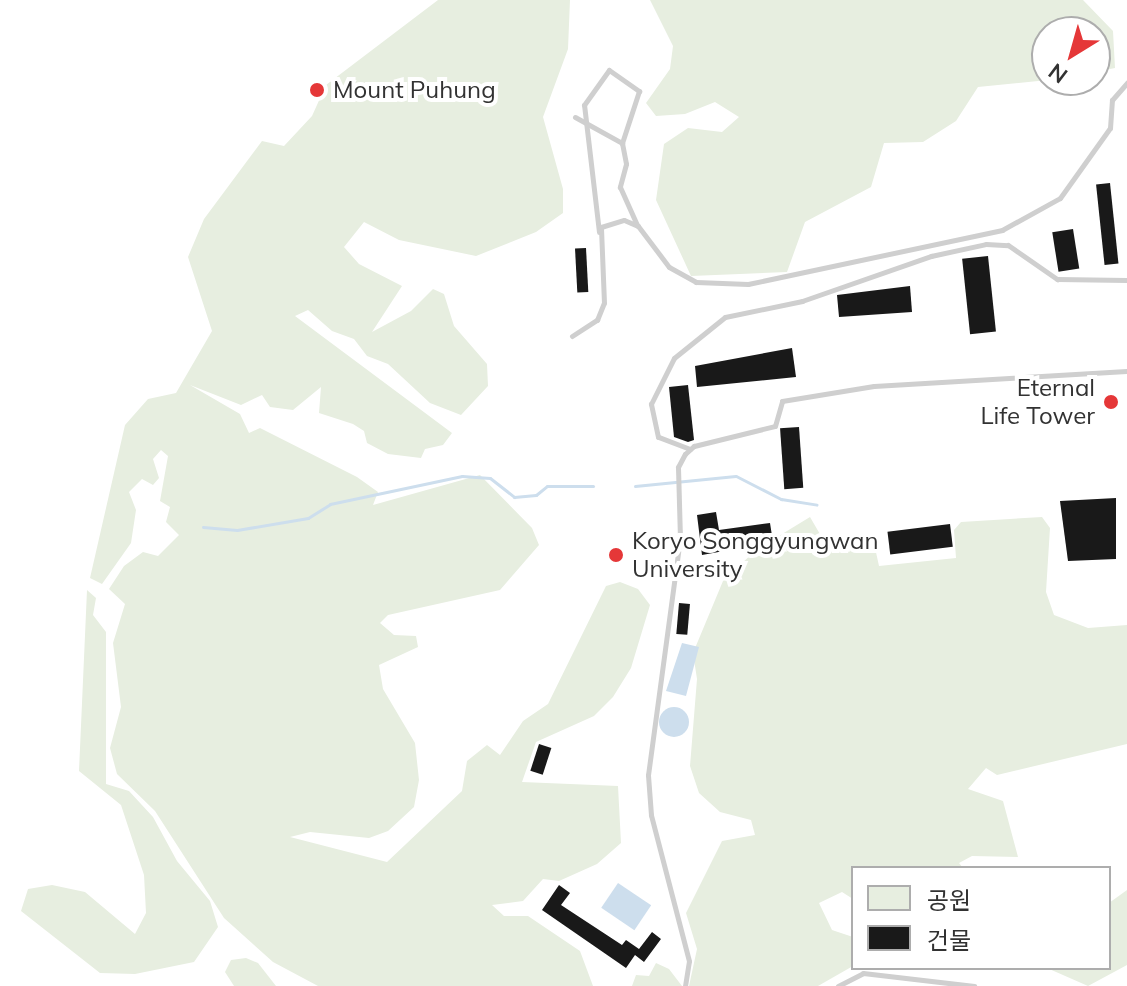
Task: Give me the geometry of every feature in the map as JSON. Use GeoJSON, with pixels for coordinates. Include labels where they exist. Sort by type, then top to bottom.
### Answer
{"type":"FeatureCollection","features":[{"type":"Feature","properties":{"kind":"lane"},"geometry":{"type":"LineString","coordinates":[[572,336],[597,320],[604,303],[584,105],[602,74],[609,70],[632,81],[639,91],[622,143],[626,164],[620,187],[638,226],[669,267],[696,282],[748,284],[1002,230],[1060,198],[1110,128],[1112,100],[1127,83]]}},
{"type":"Feature","properties":{"kind":"lane"},"geometry":{"type":"LineString","coordinates":[[575,117],[622,143]]}},
{"type":"Feature","properties":{"kind":"lane"},"geometry":{"type":"LineString","coordinates":[[599,233],[624,220],[638,226]]}},
{"type":"Feature","properties":{"kind":"lane"},"geometry":{"type":"LineString","coordinates":[[1127,280],[1057,279],[1008,245],[986,244],[931,256],[802,301],[725,317],[674,358],[651,404],[658,437],[691,449],[775,426],[782,401],[874,386],[1127,371]]}},
{"type":"Feature","properties":{"kind":"lane"},"geometry":{"type":"LineString","coordinates":[[685,986],[689,961],[651,815],[648,775],[680,539],[679,477],[691,449]]}},
{"type":"Feature","properties":{"kind":"lane"},"geometry":{"type":"LineString","coordinates":[[838,986],[863,973],[974,986]]}},
{"type":"Feature","properties":{"kind":"green space"},"geometry":{"type":"Polygon","coordinates":[[[438,0],[570,0],[568,49],[543,117],[563,189],[563,213],[536,232],[476,256],[399,240],[364,222],[344,247],[359,264],[402,286],[372,332],[411,311],[433,289],[444,294],[454,326],[487,364],[488,386],[461,415],[430,403],[388,364],[367,356],[354,339],[332,331],[308,310],[295,316],[452,433],[443,445],[425,449],[421,458],[388,454],[367,443],[364,431],[353,424],[319,413],[321,387],[293,410],[270,407],[262,395],[241,405],[190,385],[240,414],[249,433],[260,428],[357,477],[378,492],[373,505],[480,475],[532,528],[539,545],[500,590],[388,615],[380,623],[394,635],[416,636],[418,647],[379,665],[383,689],[415,743],[419,780],[414,807],[388,831],[369,838],[310,832],[290,837],[387,862],[462,791],[467,761],[487,745],[500,755],[523,721],[548,704],[606,586],[620,582],[638,589],[650,605],[631,668],[613,697],[594,716],[536,742],[522,782],[618,786],[621,843],[597,864],[559,881],[543,879],[523,901],[492,905],[504,916],[528,916],[580,951],[593,986],[318,986],[273,962],[224,918],[155,811],[117,774],[110,748],[121,707],[113,643],[125,604],[109,589],[124,566],[143,552],[158,556],[179,535],[166,522],[170,507],[160,501],[168,456],[161,450],[153,459],[159,478],[153,485],[142,479],[129,492],[136,510],[131,543],[102,584],[90,578],[125,425],[148,399],[176,393],[212,331],[188,257],[204,219],[262,141],[284,146],[312,116],[326,85],[438,0]]]}},
{"type":"Feature","properties":{"kind":"green space"},"geometry":{"type":"Polygon","coordinates":[[[650,0],[1083,0],[1098,16],[1031,16],[1031,82],[978,87],[956,121],[923,142],[884,143],[871,187],[805,222],[787,272],[691,276],[656,200],[664,144],[688,128],[722,132],[739,117],[715,102],[685,114],[656,116],[646,103],[670,69],[673,46],[650,0]]]}},
{"type":"Feature","properties":{"kind":"green space"},"geometry":{"type":"Polygon","coordinates":[[[1111,29],[1113,31],[1115,68],[1111,69],[1111,29]]]}},
{"type":"Feature","properties":{"kind":"green space"},"geometry":{"type":"Polygon","coordinates":[[[810,517],[824,541],[874,543],[879,566],[956,558],[954,530],[961,522],[1042,517],[1050,528],[1046,592],[1054,615],[1088,628],[1127,625],[1127,744],[997,775],[986,768],[968,789],[1003,801],[1018,857],[972,856],[959,863],[961,866],[851,866],[851,898],[842,892],[819,903],[832,930],[851,936],[851,967],[818,986],[689,986],[697,949],[686,913],[722,841],[755,835],[751,820],[720,812],[699,793],[690,766],[697,679],[693,653],[723,581],[756,550],[810,517]]]}},
{"type":"Feature","properties":{"kind":"green space"},"geometry":{"type":"Polygon","coordinates":[[[87,590],[96,598],[93,615],[106,632],[106,784],[129,791],[153,817],[177,861],[210,901],[218,927],[194,962],[135,974],[100,973],[21,911],[28,889],[52,885],[85,892],[135,934],[146,913],[144,875],[121,805],[79,771],[87,590]]]}},
{"type":"Feature","properties":{"kind":"green space"},"geometry":{"type":"Polygon","coordinates":[[[1127,890],[1127,965],[1088,986],[1052,970],[1111,970],[1111,902],[1127,890]]]}},
{"type":"Feature","properties":{"kind":"green space"},"geometry":{"type":"Polygon","coordinates":[[[246,958],[258,963],[276,986],[234,986],[225,972],[231,960],[246,958]]]}},
{"type":"Feature","properties":{"kind":"green space"},"geometry":{"type":"Polygon","coordinates":[[[656,963],[669,969],[682,986],[632,986],[636,975],[649,976],[656,963]]]}},
{"type":"Feature","properties":{"kind":"water"},"geometry":{"type":"Polygon","coordinates":[[[682,643],[699,647],[686,696],[666,691],[682,643]]]}},
{"type":"Feature","properties":{"kind":"water"},"geometry":{"type":"Polygon","coordinates":[[[674,707],[684,712],[689,722],[684,732],[674,737],[664,732],[659,722],[664,712],[674,707]]]}},
{"type":"Feature","properties":{"kind":"water"},"geometry":{"type":"Polygon","coordinates":[[[618,883],[651,905],[634,930],[601,908],[618,883]]]}},
{"type":"Feature","properties":{"kind":"building"},"geometry":{"type":"Polygon","coordinates":[[[1110,183],[1118,264],[1105,265],[1096,184],[1110,183]]]}},
{"type":"Feature","properties":{"kind":"building"},"geometry":{"type":"Polygon","coordinates":[[[1073,229],[1079,269],[1059,272],[1052,232],[1073,229]]]}},
{"type":"Feature","properties":{"kind":"building"},"geometry":{"type":"Polygon","coordinates":[[[586,248],[588,292],[577,293],[575,249],[586,248]]]}},
{"type":"Feature","properties":{"kind":"building"},"geometry":{"type":"Polygon","coordinates":[[[988,256],[996,332],[970,334],[962,259],[988,256]]]}},
{"type":"Feature","properties":{"kind":"building"},"geometry":{"type":"Polygon","coordinates":[[[910,286],[912,312],[839,317],[837,295],[910,286]]]}},
{"type":"Feature","properties":{"kind":"building"},"geometry":{"type":"Polygon","coordinates":[[[792,348],[796,377],[697,387],[695,366],[792,348]]]}},
{"type":"Feature","properties":{"kind":"building"},"geometry":{"type":"Polygon","coordinates":[[[688,385],[694,440],[688,442],[674,437],[669,387],[688,385]]]}},
{"type":"Feature","properties":{"kind":"building"},"geometry":{"type":"Polygon","coordinates":[[[799,427],[803,488],[784,489],[780,428],[799,427]]]}},
{"type":"Feature","properties":{"kind":"building"},"geometry":{"type":"Polygon","coordinates":[[[1116,498],[1116,559],[1068,561],[1060,501],[1116,498]]]}},
{"type":"Feature","properties":{"kind":"building"},"geometry":{"type":"Polygon","coordinates":[[[716,512],[719,530],[770,523],[773,542],[702,555],[697,515],[716,512]]]}},
{"type":"Feature","properties":{"kind":"building"},"geometry":{"type":"Polygon","coordinates":[[[950,524],[953,547],[890,555],[887,532],[950,524]]]}},
{"type":"Feature","properties":{"kind":"building"},"geometry":{"type":"Polygon","coordinates":[[[679,603],[690,604],[687,635],[676,634],[679,603]]]}},
{"type":"Feature","properties":{"kind":"building"},"geometry":{"type":"Polygon","coordinates":[[[539,744],[551,748],[543,775],[530,771],[539,744]]]}},
{"type":"Feature","properties":{"kind":"building"},"geometry":{"type":"Polygon","coordinates":[[[559,885],[570,893],[561,905],[622,945],[626,940],[639,949],[652,932],[661,939],[644,962],[635,955],[626,968],[542,910],[559,885]]]}},
{"type":"Feature","properties":{"kind":"waterway"},"geometry":{"type":"LineString","coordinates":[[203,527],[237,530],[308,518],[330,504],[462,476],[490,478],[514,497],[536,495],[547,486],[593,486]]}},
{"type":"Feature","properties":{"kind":"waterway"},"geometry":{"type":"LineString","coordinates":[[635,486],[736,476],[781,499],[817,505]]}},
{"type":"Feature","properties":{"kind":"place","name":"Mount Puhung"},"geometry":{"type":"Point","coordinates":[317,90]}},
{"type":"Feature","properties":{"kind":"place","name":"Eternal Life Tower"},"geometry":{"type":"Point","coordinates":[1111,402]}},
{"type":"Feature","properties":{"kind":"place","name":"Koryo Songgyungwan University"},"geometry":{"type":"Point","coordinates":[616,555]}}]}
